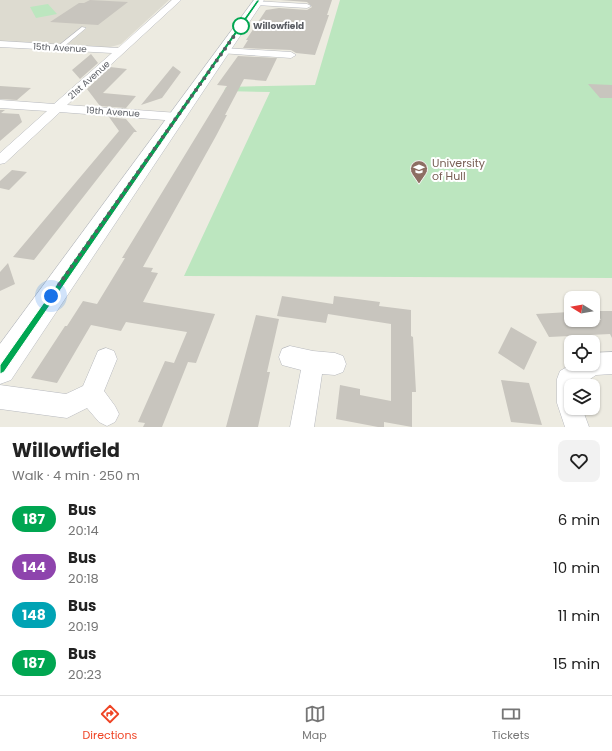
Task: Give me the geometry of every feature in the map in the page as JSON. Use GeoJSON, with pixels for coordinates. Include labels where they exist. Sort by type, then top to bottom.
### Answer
{"type":"FeatureCollection","features":[{"type":"Feature","properties":{"kind":"street","name":"21st Avenue"},"geometry":{"type":"LineString","coordinates":[[0,160],[177,0]]}},
{"type":"Feature","properties":{"kind":"street"},"geometry":{"type":"LineString","coordinates":[[2,363],[178,117],[257,2],[310,9],[316,1]]}},
{"type":"Feature","properties":{"kind":"street","name":"15th Avenue"},"geometry":{"type":"LineString","coordinates":[[0,44],[120,51]]}},
{"type":"Feature","properties":{"kind":"street"},"geometry":{"type":"LineString","coordinates":[[223,51],[292,52],[286,65]]}},
{"type":"Feature","properties":{"kind":"street","name":"19th Avenue"},"geometry":{"type":"LineString","coordinates":[[0,104],[178,117]]}},
{"type":"Feature","properties":{"kind":"street"},"geometry":{"type":"LineString","coordinates":[[290,356],[324,363],[302,427]]}},
{"type":"Feature","properties":{"kind":"street"},"geometry":{"type":"LineString","coordinates":[[0,397],[67,406],[91,394],[106,359]]}},
{"type":"Feature","properties":{"kind":"street"},"geometry":{"type":"LineString","coordinates":[[577,427],[569,403],[568,379],[593,364],[612,363]]}},
{"type":"Feature","properties":{"kind":"street"},"geometry":{"type":"LineString","coordinates":[[91,394],[107,414]]}},
{"type":"Feature","properties":{"kind":"lane"},"geometry":{"type":"LineString","coordinates":[[58,48],[84,28]]}},
{"type":"Feature","properties":{"kind":"shaded area"},"geometry":{"type":"Polygon","coordinates":[[[0,0],[169,0],[121,44],[107,48],[0,42],[0,0]]]}},
{"type":"Feature","properties":{"kind":"green space","name":"University of Hull"},"geometry":{"type":"Polygon","coordinates":[[[340,0],[612,0],[612,278],[184,276],[270,92],[224,91],[226,87],[315,85],[340,0]]]}},
{"type":"Feature","properties":{"kind":"green space"},"geometry":{"type":"Polygon","coordinates":[[[48,4],[57,14],[36,18],[30,7],[48,4]]]}},
{"type":"Feature","properties":{"kind":"building"},"geometry":{"type":"Polygon","coordinates":[[[90,0],[128,2],[98,25],[50,22],[79,3],[84,3],[90,0]]]}},
{"type":"Feature","properties":{"kind":"building"},"geometry":{"type":"Polygon","coordinates":[[[280,0],[332,0],[327,15],[329,15],[315,55],[296,53],[291,50],[243,48],[248,40],[246,40],[266,10],[279,8],[307,10],[312,7],[307,2],[280,0]]]}},
{"type":"Feature","properties":{"kind":"building"},"geometry":{"type":"Polygon","coordinates":[[[91,54],[98,63],[80,79],[72,70],[91,54]]]}},
{"type":"Feature","properties":{"kind":"building"},"geometry":{"type":"Polygon","coordinates":[[[238,56],[277,58],[266,81],[244,79],[216,136],[143,267],[153,268],[151,272],[158,273],[143,302],[215,314],[196,363],[188,362],[162,427],[143,427],[145,423],[138,422],[165,361],[174,363],[187,332],[126,322],[121,331],[91,325],[57,383],[31,378],[83,301],[97,304],[125,258],[122,258],[227,86],[217,85],[238,56]]]}},
{"type":"Feature","properties":{"kind":"building"},"geometry":{"type":"Polygon","coordinates":[[[173,66],[181,72],[162,98],[141,105],[173,66]]]}},
{"type":"Feature","properties":{"kind":"building"},"geometry":{"type":"Polygon","coordinates":[[[110,67],[127,69],[103,93],[136,96],[126,108],[100,106],[87,89],[110,67]]]}},
{"type":"Feature","properties":{"kind":"building"},"geometry":{"type":"Polygon","coordinates":[[[588,84],[612,85],[612,98],[600,98],[588,84]]]}},
{"type":"Feature","properties":{"kind":"building"},"geometry":{"type":"Polygon","coordinates":[[[0,86],[31,88],[17,100],[0,99],[0,86]]]}},
{"type":"Feature","properties":{"kind":"building"},"geometry":{"type":"Polygon","coordinates":[[[0,110],[5,110],[1,113],[19,114],[22,122],[0,141],[0,110]]]}},
{"type":"Feature","properties":{"kind":"building"},"geometry":{"type":"Polygon","coordinates":[[[109,117],[126,119],[137,132],[134,132],[34,260],[13,257],[119,131],[109,117]]]}},
{"type":"Feature","properties":{"kind":"building"},"geometry":{"type":"Polygon","coordinates":[[[12,170],[27,172],[9,190],[0,188],[0,181],[12,170]]]}},
{"type":"Feature","properties":{"kind":"building"},"geometry":{"type":"Polygon","coordinates":[[[8,263],[15,284],[0,291],[0,272],[8,263]]]}},
{"type":"Feature","properties":{"kind":"building"},"geometry":{"type":"Polygon","coordinates":[[[282,296],[333,304],[334,296],[380,302],[379,306],[411,310],[411,336],[413,337],[416,392],[412,392],[412,427],[384,422],[384,427],[378,427],[336,419],[340,385],[360,389],[360,395],[391,401],[391,324],[328,314],[326,323],[277,316],[282,296]]]}},
{"type":"Feature","properties":{"kind":"building"},"geometry":{"type":"Polygon","coordinates":[[[600,311],[612,311],[612,338],[610,334],[564,335],[564,336],[549,337],[536,314],[564,312],[564,327],[600,327],[600,311]]]}},
{"type":"Feature","properties":{"kind":"building"},"geometry":{"type":"Polygon","coordinates":[[[256,315],[279,319],[267,372],[270,372],[258,427],[226,427],[256,315]]]}},
{"type":"Feature","properties":{"kind":"building"},"geometry":{"type":"Polygon","coordinates":[[[511,327],[537,342],[524,370],[498,353],[511,327]]]}},
{"type":"Feature","properties":{"kind":"building"},"geometry":{"type":"Polygon","coordinates":[[[501,380],[529,383],[542,425],[511,422],[501,380]]]}},
{"type":"Feature","properties":{"kind":"bus line","name":"187"},"geometry":{"type":"LineString","coordinates":[[0,369],[259,0]]}},
{"type":"Feature","properties":{"kind":"place","name":"Willowfield"},"geometry":{"type":"Point","coordinates":[241,26]}},
{"type":"Feature","properties":{"kind":"place","name":"University of Hull"},"geometry":{"type":"Point","coordinates":[419,184]}},
{"type":"Feature","properties":{"kind":"route"},"geometry":{"type":"LineString","coordinates":[[51,296],[241,26]]}}]}
